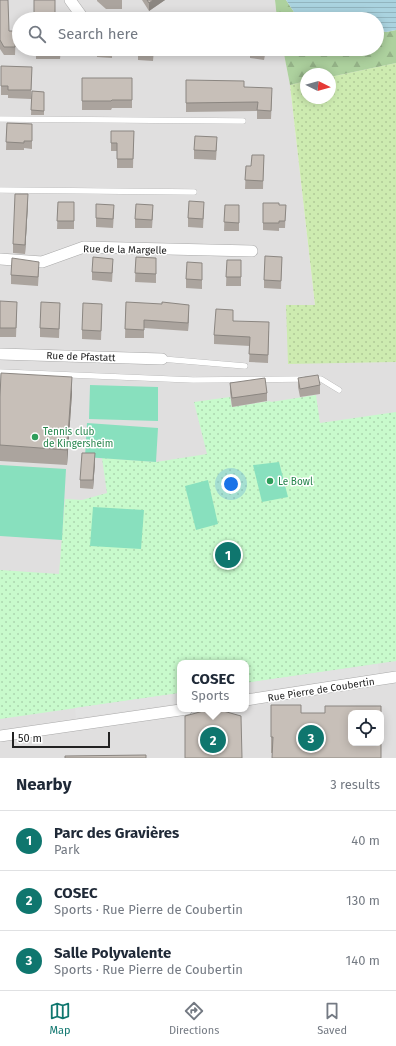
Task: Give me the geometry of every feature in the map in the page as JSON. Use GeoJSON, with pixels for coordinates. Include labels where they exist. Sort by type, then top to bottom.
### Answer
{"type":"FeatureCollection","features":[{"type":"Feature","properties":{"kind":"street"},"geometry":{"type":"LineString","coordinates":[[70,0],[79,12]]}},
{"type":"Feature","properties":{"kind":"street","name":"Rue de la Margelle"},"geometry":{"type":"LineString","coordinates":[[0,259],[42,262],[84,247],[252,251]]}},
{"type":"Feature","properties":{"kind":"street","name":"Rue de Pfastatt"},"geometry":{"type":"LineString","coordinates":[[0,354],[162,359]]}},
{"type":"Feature","properties":{"kind":"street","name":"Rue Pierre de Coubertin"},"geometry":{"type":"LineString","coordinates":[[249,700],[396,677]]}},
{"type":"Feature","properties":{"kind":"street"},"geometry":{"type":"LineString","coordinates":[[0,736],[177,710]]}},
{"type":"Feature","properties":{"kind":"lane"},"geometry":{"type":"LineString","coordinates":[[0,119],[243,121]]}},
{"type":"Feature","properties":{"kind":"lane"},"geometry":{"type":"LineString","coordinates":[[0,190],[194,192]]}},
{"type":"Feature","properties":{"kind":"lane"},"geometry":{"type":"LineString","coordinates":[[162,359],[245,366]]}},
{"type":"Feature","properties":{"kind":"lane"},"geometry":{"type":"LineString","coordinates":[[0,372],[192,380],[321,379],[338,390]]}},
{"type":"Feature","properties":{"kind":"shaded area"},"geometry":{"type":"Polygon","coordinates":[[[0,0],[275,0],[276,12],[12,12],[12,56],[284,56],[290,85],[315,305],[288,363],[396,362],[396,758],[0,758],[0,0]]]}},
{"type":"Feature","properties":{"kind":"shaded area"},"geometry":{"type":"Polygon","coordinates":[[[378,664],[379,674],[249,693],[249,683],[378,664]]]}},
{"type":"Feature","properties":{"kind":"shaded area"},"geometry":{"type":"Polygon","coordinates":[[[177,693],[177,703],[76,718],[75,708],[177,693]]]}},
{"type":"Feature","properties":{"kind":"green space"},"geometry":{"type":"Polygon","coordinates":[[[275,0],[286,0],[294,12],[276,12],[275,0]]]}},
{"type":"Feature","properties":{"kind":"green space"},"geometry":{"type":"Polygon","coordinates":[[[396,30],[396,63],[336,76],[336,68],[300,68],[300,82],[290,85],[284,56],[384,56],[384,32],[396,30]]]}},
{"type":"Feature","properties":{"kind":"green space"},"geometry":{"type":"Polygon","coordinates":[[[396,63],[396,362],[288,364],[286,305],[315,305],[290,85],[300,82],[300,104],[336,104],[336,76],[396,63]]]}},
{"type":"Feature","properties":{"kind":"green space"},"geometry":{"type":"Polygon","coordinates":[[[90,385],[158,387],[158,421],[89,419],[90,385]]]}},
{"type":"Feature","properties":{"kind":"green space"},"geometry":{"type":"Polygon","coordinates":[[[316,395],[320,423],[396,412],[396,661],[249,683],[249,660],[177,660],[177,693],[0,719],[0,570],[59,574],[65,499],[82,500],[107,493],[102,458],[156,462],[207,454],[194,402],[230,397],[232,407],[316,395]]]}},
{"type":"Feature","properties":{"kind":"green space"},"geometry":{"type":"Polygon","coordinates":[[[87,423],[158,428],[156,462],[85,457],[87,423]]]}},
{"type":"Feature","properties":{"kind":"green space","name":"Le Bowl"},"geometry":{"type":"Polygon","coordinates":[[[279,462],[288,497],[262,502],[253,465],[279,462]]]}},
{"type":"Feature","properties":{"kind":"green space"},"geometry":{"type":"Polygon","coordinates":[[[0,465],[66,469],[62,540],[0,536],[0,465]]]}},
{"type":"Feature","properties":{"kind":"green space"},"geometry":{"type":"Polygon","coordinates":[[[208,480],[218,524],[196,530],[185,486],[208,480]]]}},
{"type":"Feature","properties":{"kind":"green space"},"geometry":{"type":"Polygon","coordinates":[[[93,507],[144,510],[141,549],[90,546],[93,507]]]}},
{"type":"Feature","properties":{"kind":"water"},"geometry":{"type":"Polygon","coordinates":[[[286,0],[396,0],[396,30],[384,32],[384,12],[294,12],[286,0]]]}},
{"type":"Feature","properties":{"kind":"building"},"geometry":{"type":"Polygon","coordinates":[[[0,0],[8,0],[9,31],[12,31],[12,47],[4,47],[0,40],[0,0]]]}},
{"type":"Feature","properties":{"kind":"building"},"geometry":{"type":"Polygon","coordinates":[[[34,0],[55,0],[55,12],[34,12],[34,0]]]}},
{"type":"Feature","properties":{"kind":"building"},"geometry":{"type":"Polygon","coordinates":[[[1,66],[32,67],[31,90],[8,90],[8,86],[1,86],[1,66]]]}},
{"type":"Feature","properties":{"kind":"building"},"geometry":{"type":"Polygon","coordinates":[[[82,78],[132,78],[132,100],[82,101],[82,78]]]}},
{"type":"Feature","properties":{"kind":"building"},"geometry":{"type":"Polygon","coordinates":[[[186,80],[244,81],[244,87],[272,88],[271,111],[257,110],[258,102],[186,103],[186,80]]]}},
{"type":"Feature","properties":{"kind":"building"},"geometry":{"type":"Polygon","coordinates":[[[32,91],[44,92],[44,111],[31,110],[32,91]]]}},
{"type":"Feature","properties":{"kind":"building"},"geometry":{"type":"Polygon","coordinates":[[[7,123],[32,124],[32,141],[24,141],[24,143],[6,142],[7,123]]]}},
{"type":"Feature","properties":{"kind":"building"},"geometry":{"type":"Polygon","coordinates":[[[111,131],[134,131],[133,159],[117,159],[117,143],[111,143],[111,131]]]}},
{"type":"Feature","properties":{"kind":"building"},"geometry":{"type":"Polygon","coordinates":[[[195,136],[217,137],[216,151],[194,150],[195,136]]]}},
{"type":"Feature","properties":{"kind":"building"},"geometry":{"type":"Polygon","coordinates":[[[252,155],[264,155],[263,181],[245,180],[246,166],[251,166],[252,155]]]}},
{"type":"Feature","properties":{"kind":"building"},"geometry":{"type":"Polygon","coordinates":[[[15,194],[28,194],[25,245],[13,244],[15,194]]]}},
{"type":"Feature","properties":{"kind":"building"},"geometry":{"type":"Polygon","coordinates":[[[189,201],[204,202],[203,219],[188,218],[189,201]]]}},
{"type":"Feature","properties":{"kind":"building"},"geometry":{"type":"Polygon","coordinates":[[[58,202],[74,202],[74,221],[57,221],[58,202]]]}},
{"type":"Feature","properties":{"kind":"building"},"geometry":{"type":"Polygon","coordinates":[[[263,203],[279,203],[279,205],[286,205],[285,221],[279,221],[279,223],[263,223],[263,203]]]}},
{"type":"Feature","properties":{"kind":"building"},"geometry":{"type":"Polygon","coordinates":[[[96,204],[114,205],[113,219],[96,218],[96,204]]]}},
{"type":"Feature","properties":{"kind":"building"},"geometry":{"type":"Polygon","coordinates":[[[136,204],[153,205],[152,220],[135,219],[136,204]]]}},
{"type":"Feature","properties":{"kind":"building"},"geometry":{"type":"Polygon","coordinates":[[[225,205],[239,205],[239,223],[224,222],[225,205]]]}},
{"type":"Feature","properties":{"kind":"building"},"geometry":{"type":"Polygon","coordinates":[[[265,256],[282,257],[281,281],[264,280],[265,256]]]}},
{"type":"Feature","properties":{"kind":"building"},"geometry":{"type":"Polygon","coordinates":[[[93,257],[113,259],[112,273],[92,272],[93,257]]]}},
{"type":"Feature","properties":{"kind":"building"},"geometry":{"type":"Polygon","coordinates":[[[136,257],[156,258],[156,274],[135,273],[136,257]]]}},
{"type":"Feature","properties":{"kind":"building"},"geometry":{"type":"Polygon","coordinates":[[[12,258],[39,262],[38,277],[11,275],[12,258]]]}},
{"type":"Feature","properties":{"kind":"building"},"geometry":{"type":"Polygon","coordinates":[[[227,260],[241,260],[241,277],[226,277],[227,260]]]}},
{"type":"Feature","properties":{"kind":"building"},"geometry":{"type":"Polygon","coordinates":[[[187,262],[202,263],[202,280],[186,279],[187,262]]]}},
{"type":"Feature","properties":{"kind":"building"},"geometry":{"type":"Polygon","coordinates":[[[0,301],[17,302],[16,328],[0,328],[0,301]]]}},
{"type":"Feature","properties":{"kind":"building"},"geometry":{"type":"Polygon","coordinates":[[[41,302],[60,303],[59,329],[40,328],[41,302]]]}},
{"type":"Feature","properties":{"kind":"building"},"geometry":{"type":"Polygon","coordinates":[[[126,302],[162,304],[162,302],[189,305],[188,323],[144,320],[144,330],[125,329],[126,302]]]}},
{"type":"Feature","properties":{"kind":"building"},"geometry":{"type":"Polygon","coordinates":[[[83,303],[102,304],[101,331],[82,330],[83,303]]]}},
{"type":"Feature","properties":{"kind":"building"},"geometry":{"type":"Polygon","coordinates":[[[216,309],[233,310],[233,321],[269,322],[268,355],[249,354],[250,337],[214,335],[216,309]]]}},
{"type":"Feature","properties":{"kind":"building","name":"Tennis club de Kingersheim"},"geometry":{"type":"Polygon","coordinates":[[[1,373],[72,377],[67,450],[0,445],[1,373]]]}},
{"type":"Feature","properties":{"kind":"building"},"geometry":{"type":"Polygon","coordinates":[[[318,375],[320,385],[300,389],[298,378],[318,375]]]}},
{"type":"Feature","properties":{"kind":"building"},"geometry":{"type":"Polygon","coordinates":[[[265,378],[267,393],[232,398],[230,383],[265,378]]]}},
{"type":"Feature","properties":{"kind":"building"},"geometry":{"type":"Polygon","coordinates":[[[82,453],[95,453],[93,480],[80,480],[82,453]]]}},
{"type":"Feature","properties":{"kind":"building"},"geometry":{"type":"Polygon","coordinates":[[[271,705],[301,705],[301,713],[325,713],[325,706],[381,706],[381,710],[348,710],[348,746],[381,746],[381,758],[272,758],[273,737],[271,737],[271,705]]]}},
{"type":"Feature","properties":{"kind":"building"},"geometry":{"type":"Polygon","coordinates":[[[200,712],[227,712],[241,716],[242,758],[185,758],[185,716],[200,712]]]}},
{"type":"Feature","properties":{"kind":"building"},"geometry":{"type":"Polygon","coordinates":[[[146,755],[146,758],[65,758],[65,756],[146,755]]]}},
{"type":"Feature","properties":{"kind":"place","name":"Tennis club de Kingersheim"},"geometry":{"type":"Point","coordinates":[35,437]}},
{"type":"Feature","properties":{"kind":"place","name":"Le Bowl"},"geometry":{"type":"Point","coordinates":[270,481]}},
{"type":"Feature","properties":{"kind":"place","name":"Parc des Gravières"},"geometry":{"type":"Point","coordinates":[228,555]}},
{"type":"Feature","properties":{"kind":"place","name":"Salle Polyvalente"},"geometry":{"type":"Point","coordinates":[311,738]}},
{"type":"Feature","properties":{"kind":"place","name":"COSEC"},"geometry":{"type":"Point","coordinates":[213,740]}}]}
